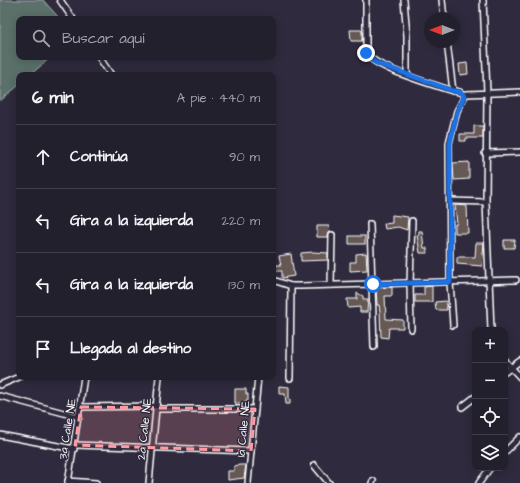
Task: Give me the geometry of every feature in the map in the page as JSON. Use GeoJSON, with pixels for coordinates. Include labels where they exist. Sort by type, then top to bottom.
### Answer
{"type":"FeatureCollection","features":[{"type":"Feature","properties":{"kind":"street"},"geometry":{"type":"LineString","coordinates":[[60,0],[71,16]]}},
{"type":"Feature","properties":{"kind":"street"},"geometry":{"type":"LineString","coordinates":[[366,0],[366,53],[369,58],[376,63],[406,75],[460,92],[464,96]]}},
{"type":"Feature","properties":{"kind":"street"},"geometry":{"type":"LineString","coordinates":[[404,0],[408,36],[406,75]]}},
{"type":"Feature","properties":{"kind":"street"},"geometry":{"type":"LineString","coordinates":[[442,0],[443,12]]}},
{"type":"Feature","properties":{"kind":"street"},"geometry":{"type":"LineString","coordinates":[[483,0],[487,92],[485,152],[486,202],[491,327]]}},
{"type":"Feature","properties":{"kind":"street"},"geometry":{"type":"LineString","coordinates":[[448,48],[453,91]]}},
{"type":"Feature","properties":{"kind":"street"},"geometry":{"type":"LineString","coordinates":[[101,60],[109,72]]}},
{"type":"Feature","properties":{"kind":"street"},"geometry":{"type":"LineString","coordinates":[[454,325],[450,282],[450,143],[457,112],[464,96],[470,93],[520,92]]}},
{"type":"Feature","properties":{"kind":"street"},"geometry":{"type":"LineString","coordinates":[[485,152],[520,152]]}},
{"type":"Feature","properties":{"kind":"street"},"geometry":{"type":"LineString","coordinates":[[450,201],[486,202]]}},
{"type":"Feature","properties":{"kind":"street"},"geometry":{"type":"LineString","coordinates":[[411,329],[410,283],[412,221]]}},
{"type":"Feature","properties":{"kind":"street"},"geometry":{"type":"LineString","coordinates":[[370,224],[374,347]]}},
{"type":"Feature","properties":{"kind":"street"},"geometry":{"type":"LineString","coordinates":[[331,285],[332,235]]}},
{"type":"Feature","properties":{"kind":"street"},"geometry":{"type":"LineString","coordinates":[[276,281],[291,286],[516,280]]}},
{"type":"Feature","properties":{"kind":"street"},"geometry":{"type":"LineString","coordinates":[[290,378],[291,286]]}},
{"type":"Feature","properties":{"kind":"street"},"geometry":{"type":"LineString","coordinates":[[510,368],[520,361]]}},
{"type":"Feature","properties":{"kind":"street"},"geometry":{"type":"LineString","coordinates":[[506,363],[520,377]]}},
{"type":"Feature","properties":{"kind":"street"},"geometry":{"type":"LineString","coordinates":[[0,385],[16,378]]}},
{"type":"Feature","properties":{"kind":"street","name":"3a Calle NE"},"geometry":{"type":"LineString","coordinates":[[68,482],[81,407],[84,380]]}},
{"type":"Feature","properties":{"kind":"street","name":"2a Calle NE"},"geometry":{"type":"LineString","coordinates":[[149,483],[159,380]]}},
{"type":"Feature","properties":{"kind":"street","name":"1a Calle NE"},"geometry":{"type":"LineString","coordinates":[[248,483],[258,380]]}},
{"type":"Feature","properties":{"kind":"street"},"geometry":{"type":"LineString","coordinates":[[0,396],[79,417]]}},
{"type":"Feature","properties":{"kind":"street"},"geometry":{"type":"LineString","coordinates":[[462,407],[472,399]]}},
{"type":"Feature","properties":{"kind":"street"},"geometry":{"type":"LineString","coordinates":[[81,407],[156,407],[255,410]]}},
{"type":"Feature","properties":{"kind":"street"},"geometry":{"type":"LineString","coordinates":[[0,435],[74,447],[251,451]]}},
{"type":"Feature","properties":{"kind":"street"},"geometry":{"type":"LineString","coordinates":[[508,449],[520,436]]}},
{"type":"Feature","properties":{"kind":"street"},"geometry":{"type":"LineString","coordinates":[[314,465],[329,483]]}},
{"type":"Feature","properties":{"kind":"street"},"geometry":{"type":"LineString","coordinates":[[479,483],[488,471]]}},
{"type":"Feature","properties":{"kind":"street"},"geometry":{"type":"LineString","coordinates":[[68,482],[96,483]]}},
{"type":"Feature","properties":{"kind":"highlighted area"},"geometry":{"type":"Polygon","coordinates":[[[81,407],[255,409],[251,451],[75,445],[81,407]]]}},
{"type":"Feature","properties":{"kind":"green space"},"geometry":{"type":"Polygon","coordinates":[[[0,0],[43,0],[57,16],[16,16],[16,60],[48,60],[34,72],[16,72],[16,88],[0,101],[0,0]]]}},
{"type":"Feature","properties":{"kind":"building"},"geometry":{"type":"Polygon","coordinates":[[[350,30],[362,30],[362,41],[351,41],[350,30]]]}},
{"type":"Feature","properties":{"kind":"building"},"geometry":{"type":"Polygon","coordinates":[[[467,63],[468,74],[460,75],[459,64],[467,63]]]}},
{"type":"Feature","properties":{"kind":"building"},"geometry":{"type":"Polygon","coordinates":[[[474,126],[483,126],[483,138],[466,138],[466,141],[460,141],[460,134],[474,134],[474,126]]]}},
{"type":"Feature","properties":{"kind":"building"},"geometry":{"type":"Polygon","coordinates":[[[469,162],[469,179],[454,180],[453,163],[469,162]]]}},
{"type":"Feature","properties":{"kind":"building"},"geometry":{"type":"Polygon","coordinates":[[[455,205],[467,206],[468,233],[455,233],[455,224],[457,224],[455,205]]]}},
{"type":"Feature","properties":{"kind":"building"},"geometry":{"type":"Polygon","coordinates":[[[392,215],[408,217],[407,230],[398,227],[385,229],[384,224],[392,223],[392,215]]]}},
{"type":"Feature","properties":{"kind":"building"},"geometry":{"type":"Polygon","coordinates":[[[317,226],[329,226],[328,237],[317,237],[317,226]]]}},
{"type":"Feature","properties":{"kind":"building"},"geometry":{"type":"Polygon","coordinates":[[[419,231],[422,231],[424,248],[427,248],[427,253],[420,253],[417,235],[419,235],[419,231]]]}},
{"type":"Feature","properties":{"kind":"building"},"geometry":{"type":"Polygon","coordinates":[[[349,236],[365,236],[365,244],[349,244],[349,236]]]}},
{"type":"Feature","properties":{"kind":"building"},"geometry":{"type":"Polygon","coordinates":[[[504,240],[515,240],[514,248],[504,248],[504,240]]]}},
{"type":"Feature","properties":{"kind":"building"},"geometry":{"type":"Polygon","coordinates":[[[476,243],[484,243],[482,266],[457,264],[457,257],[475,257],[476,243]]]}},
{"type":"Feature","properties":{"kind":"building"},"geometry":{"type":"Polygon","coordinates":[[[301,253],[328,253],[328,260],[301,261],[301,253]]]}},
{"type":"Feature","properties":{"kind":"building"},"geometry":{"type":"Polygon","coordinates":[[[366,253],[367,270],[350,271],[350,262],[356,262],[356,254],[366,253]]]}},
{"type":"Feature","properties":{"kind":"building"},"geometry":{"type":"Polygon","coordinates":[[[291,254],[294,276],[282,278],[282,271],[276,271],[276,265],[281,265],[279,256],[291,254]]]}},
{"type":"Feature","properties":{"kind":"building"},"geometry":{"type":"Polygon","coordinates":[[[432,286],[432,302],[415,302],[415,295],[424,295],[424,287],[432,286]]]}},
{"type":"Feature","properties":{"kind":"building"},"geometry":{"type":"Polygon","coordinates":[[[392,287],[392,296],[385,296],[386,319],[403,320],[403,328],[389,328],[388,338],[381,337],[380,312],[379,305],[377,305],[376,288],[392,287]]]}},
{"type":"Feature","properties":{"kind":"building"},"geometry":{"type":"Polygon","coordinates":[[[357,293],[363,296],[363,299],[368,299],[367,312],[360,312],[360,307],[348,308],[347,299],[357,299],[357,293]]]}},
{"type":"Feature","properties":{"kind":"building"},"geometry":{"type":"Polygon","coordinates":[[[446,301],[447,310],[436,310],[435,302],[446,301]]]}},
{"type":"Feature","properties":{"kind":"building"},"geometry":{"type":"Polygon","coordinates":[[[279,386],[289,387],[290,404],[286,404],[285,394],[279,394],[279,386]]]}},
{"type":"Feature","properties":{"kind":"building"},"geometry":{"type":"Polygon","coordinates":[[[235,389],[246,389],[248,401],[246,401],[246,403],[235,403],[235,389]]]}},
{"type":"Feature","properties":{"kind":"building"},"geometry":{"type":"Polygon","coordinates":[[[246,465],[244,478],[228,480],[228,471],[234,471],[234,466],[246,465]]]}},
{"type":"Feature","properties":{"kind":"route"},"geometry":{"type":"LineString","coordinates":[[366,53],[369,58],[376,63],[406,75],[460,92],[464,96],[457,112],[450,143],[450,282],[373,284]]}}]}
